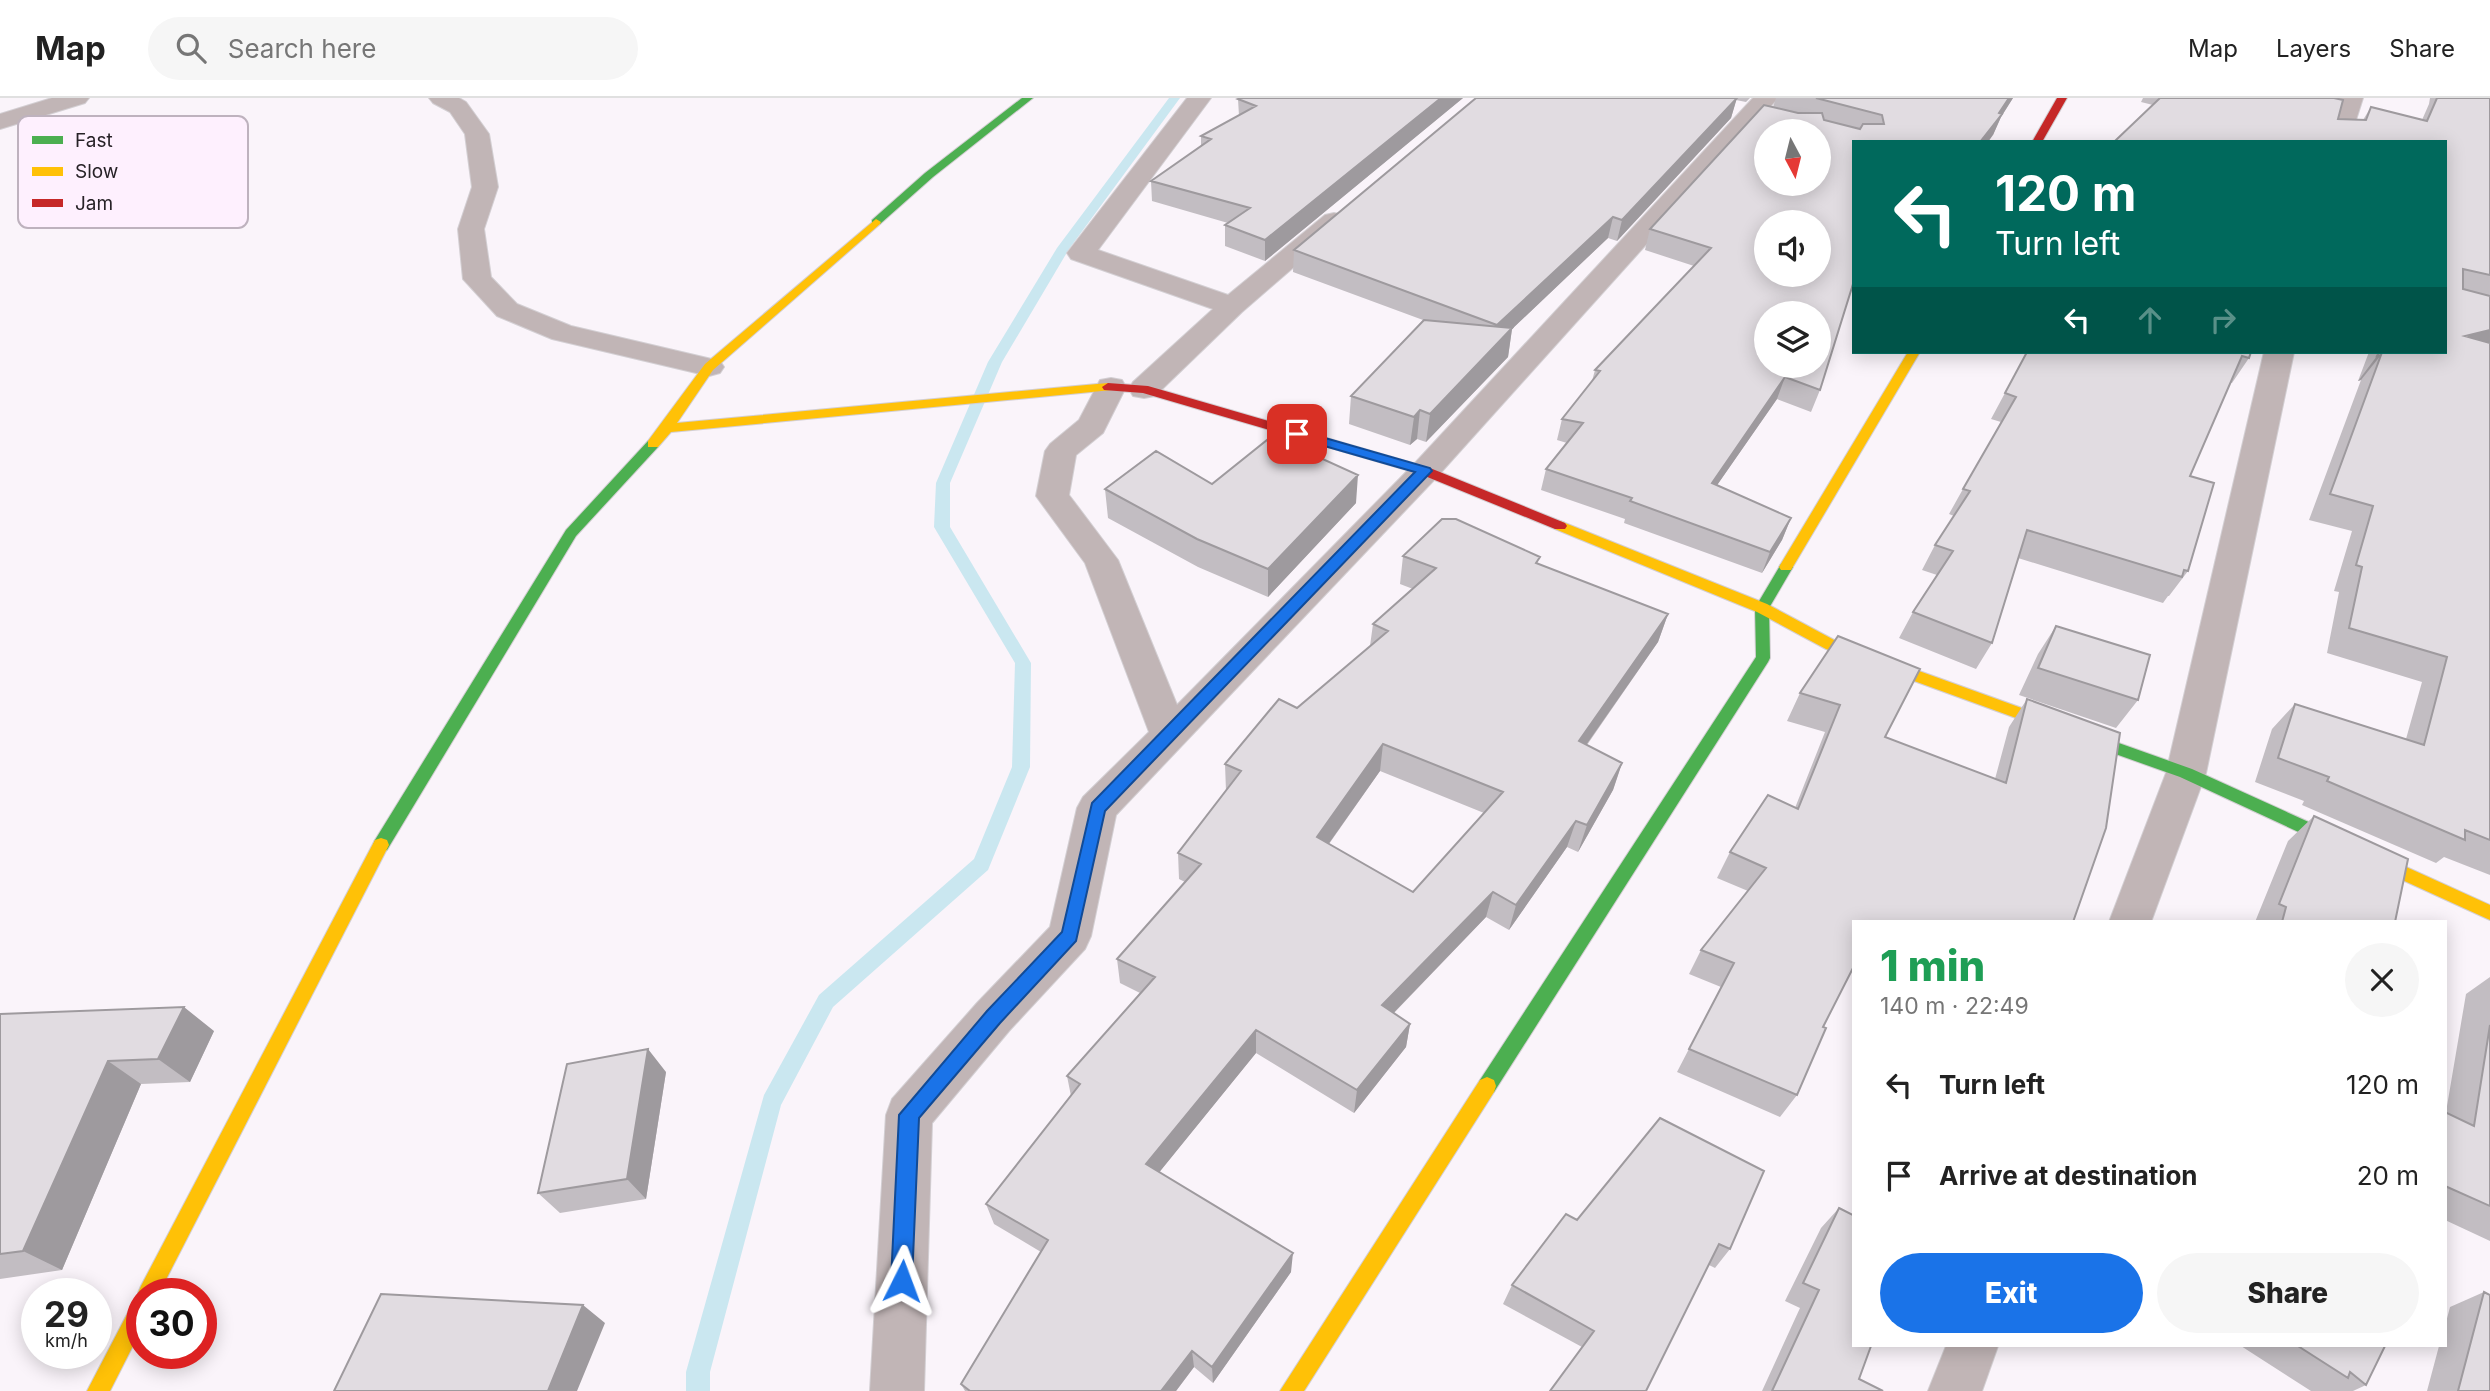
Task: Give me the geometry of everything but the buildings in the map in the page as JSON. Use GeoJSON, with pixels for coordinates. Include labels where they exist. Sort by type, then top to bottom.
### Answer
{"type":"FeatureCollection","features":[{"type":"Feature","properties":{"kind":"street"},"geometry":{"type":"LineString","coordinates":[[19,116],[77,98]]}},
{"type":"Feature","properties":{"kind":"street"},"geometry":{"type":"LineString","coordinates":[[441,98],[458,107],[477,134],[485,187],[471,229],[478,279],[507,310],[562,332],[709,367]]}},
{"type":"Feature","properties":{"kind":"street"},"geometry":{"type":"LineString","coordinates":[[156,1278],[369,865],[571,533],[667,428],[709,367],[929,175],[1028,98]]}},
{"type":"Feature","properties":{"kind":"street"},"geometry":{"type":"LineString","coordinates":[[1199,98],[1081,253],[1232,306]]}},
{"type":"Feature","properties":{"kind":"street"},"geometry":{"type":"LineString","coordinates":[[2038,140],[2062,98]]}},
{"type":"Feature","properties":{"kind":"street"},"geometry":{"type":"LineString","coordinates":[[2338,140],[2351,98]]}},
{"type":"Feature","properties":{"kind":"street"},"geometry":{"type":"LineString","coordinates":[[897,1391],[909,1115],[993,1017],[1070,936],[1097,808],[1425,471],[1756,110]]}},
{"type":"Feature","properties":{"kind":"street"},"geometry":{"type":"LineString","coordinates":[[0,122],[18,116]]}},
{"type":"Feature","properties":{"kind":"street"},"geometry":{"type":"LineString","coordinates":[[1170,736],[1101,560],[1052,496],[1061,451],[1092,426],[1128,388],[1232,306],[1356,202]]}},
{"type":"Feature","properties":{"kind":"street"},"geometry":{"type":"LineString","coordinates":[[1291,1391],[1763,658],[1762,608],[1913,354]]}},
{"type":"Feature","properties":{"kind":"street"},"geometry":{"type":"LineString","coordinates":[[2131,920],[2186,773],[2279,354]]}},
{"type":"Feature","properties":{"kind":"street"},"geometry":{"type":"LineString","coordinates":[[667,428],[1128,388],[1425,471],[1762,608],[1830,645],[2186,773],[2490,913]]}},
{"type":"Feature","properties":{"kind":"street"},"geometry":{"type":"LineString","coordinates":[[98,1391],[126,1337]]}},
{"type":"Feature","properties":{"kind":"street"},"geometry":{"type":"LineString","coordinates":[[1955,1391],[1972,1347]]}},
{"type":"Feature","properties":{"kind":"waterway"},"geometry":{"type":"LineString","coordinates":[[698,1391],[698,1372],[771,1102],[826,1001],[981,864],[1021,767],[1023,663],[942,527],[943,483],[995,362],[1063,248],[1175,98]]}},
{"type":"Feature","properties":{"kind":"traffic: fast"},"geometry":{"type":"LineString","coordinates":[[876,222],[929,175],[1028,98]]}},
{"type":"Feature","properties":{"kind":"traffic: fast"},"geometry":{"type":"LineString","coordinates":[[381,845],[571,533],[653,444]]}},
{"type":"Feature","properties":{"kind":"traffic: fast"},"geometry":{"type":"LineString","coordinates":[[1487,1086],[1763,658],[1762,608],[1786,567]]}},
{"type":"Feature","properties":{"kind":"traffic: fast"},"geometry":{"type":"LineString","coordinates":[[2099,742],[2186,773],[2393,868]]}},
{"type":"Feature","properties":{"kind":"traffic: slow"},"geometry":{"type":"LineString","coordinates":[[653,444],[709,367],[876,222]]}},
{"type":"Feature","properties":{"kind":"traffic: slow"},"geometry":{"type":"LineString","coordinates":[[1786,567],[1913,354]]}},
{"type":"Feature","properties":{"kind":"traffic: slow"},"geometry":{"type":"LineString","coordinates":[[667,428],[1108,387]]}},
{"type":"Feature","properties":{"kind":"traffic: slow"},"geometry":{"type":"LineString","coordinates":[[1560,526],[1762,608],[1831,645],[2099,742]]}},
{"type":"Feature","properties":{"kind":"traffic: slow"},"geometry":{"type":"LineString","coordinates":[[156,1278],[381,845]]}},
{"type":"Feature","properties":{"kind":"traffic: slow"},"geometry":{"type":"LineString","coordinates":[[2393,868],[2490,913]]}},
{"type":"Feature","properties":{"kind":"traffic: slow"},"geometry":{"type":"LineString","coordinates":[[1291,1391],[1487,1086]]}},
{"type":"Feature","properties":{"kind":"traffic: slow"},"geometry":{"type":"LineString","coordinates":[[98,1391],[126,1337]]}},
{"type":"Feature","properties":{"kind":"traffic: jam"},"geometry":{"type":"LineString","coordinates":[[2038,140],[2062,98]]}},
{"type":"Feature","properties":{"kind":"traffic: jam"},"geometry":{"type":"LineString","coordinates":[[1108,387],[1144,389],[1425,471],[1560,526]]}},
{"type":"Feature","properties":{"kind":"route"},"geometry":{"type":"LineString","coordinates":[[902,1281],[909,1115],[993,1017],[1070,936],[1097,808],[1425,471],[1297,434]]}}]}
